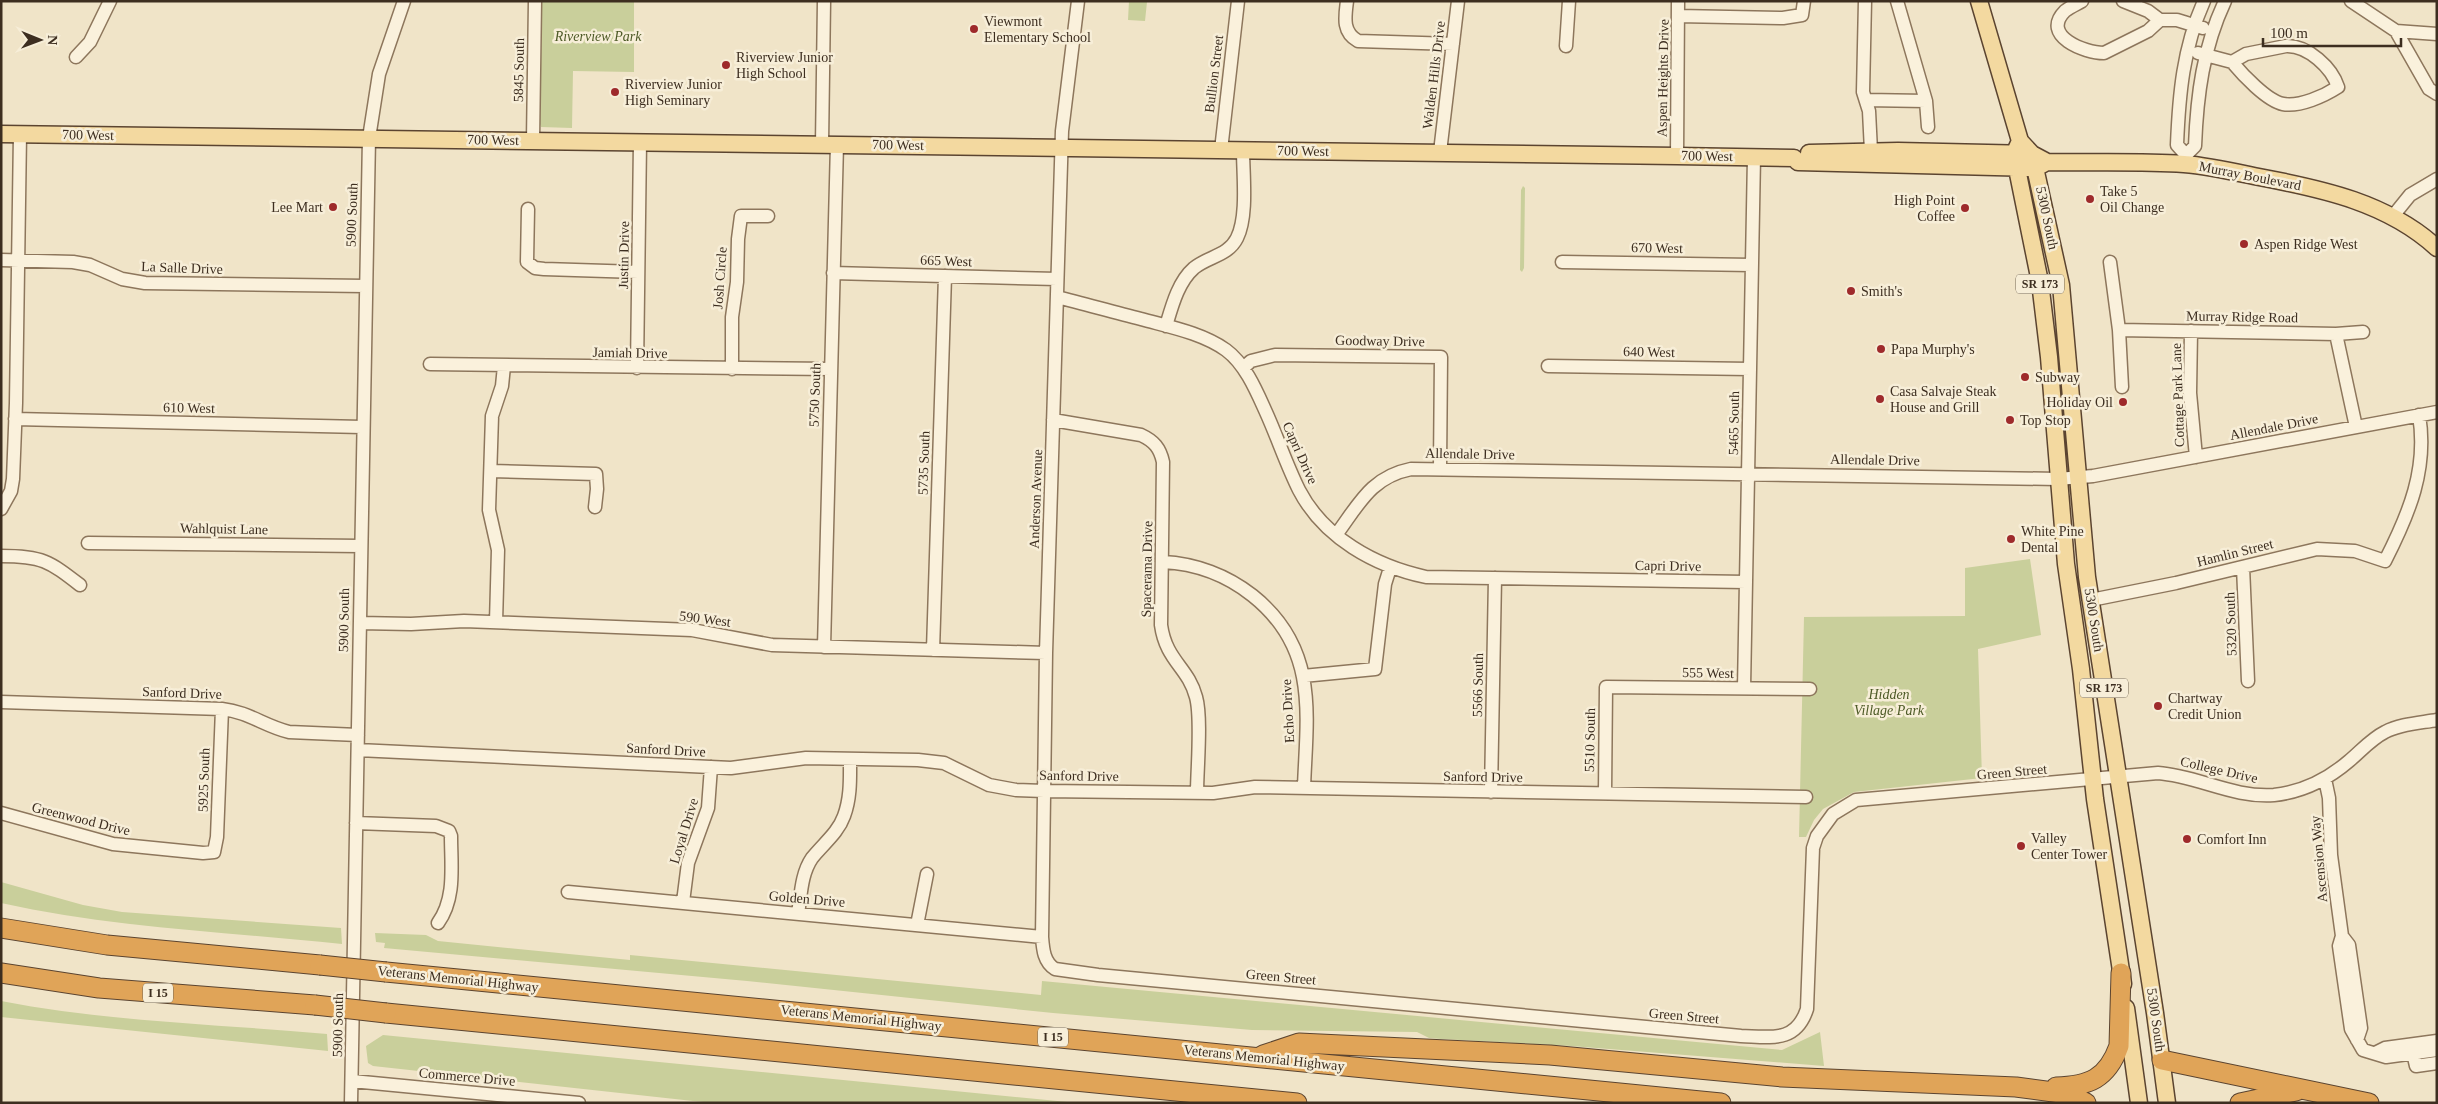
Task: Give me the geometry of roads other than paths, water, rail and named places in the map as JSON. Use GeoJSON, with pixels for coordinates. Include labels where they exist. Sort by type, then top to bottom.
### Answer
{"type":"FeatureCollection","features":[{"type":"Feature","properties":{"kind":"highway"},"geometry":{"type":"LineString","coordinates":[[1,924],[27,933]]}},
{"type":"Feature","properties":{"kind":"highway","name":"Veterans Memorial Highway"},"geometry":{"type":"LineString","coordinates":[[1,928],[107,945],[1721,1103]]}},
{"type":"Feature","properties":{"kind":"highway","name":"I 15"},"geometry":{"type":"LineString","coordinates":[[1,973],[98,988],[315,1005],[1298,1103]]}},
{"type":"Feature","properties":{"kind":"highway"},"geometry":{"type":"LineString","coordinates":[[1258,1057],[1299,1042],[1550,1056],[1782,1077],[2016,1087],[2077,1086],[2099,1079],[2115,1057],[2119,1046],[2121,973]]}},
{"type":"Feature","properties":{"kind":"highway"},"geometry":{"type":"LineString","coordinates":[[2162,1060],[2369,1103]]}},
{"type":"Feature","properties":{"kind":"highway"},"geometry":{"type":"LineString","coordinates":[[2016,1087],[2068,1094],[2086,1103]]}},
{"type":"Feature","properties":{"kind":"highway"},"geometry":{"type":"LineString","coordinates":[[2240,1103],[2307,1090]]}},
{"type":"Feature","properties":{"kind":"highway"},"geometry":{"type":"LineString","coordinates":[[1176,1092],[1197,1103]]}},
{"type":"Feature","properties":{"kind":"main road","name":"5300 South"},"geometry":{"type":"LineString","coordinates":[[1980,1],[2017,154],[2040,282],[2049,357],[2064,548],[2093,779],[2139,1103]]}},
{"type":"Feature","properties":{"kind":"main road","name":"700 West"},"geometry":{"type":"LineString","coordinates":[[1,134],[1794,158],[1800,153],[1871,151],[2017,154]]}},
{"type":"Feature","properties":{"kind":"main road","name":"700 West"},"geometry":{"type":"LineString","coordinates":[[1794,158],[1798,162],[1834,164],[2017,154]]}},
{"type":"Feature","properties":{"kind":"main road","name":"5300 South"},"geometry":{"type":"LineString","coordinates":[[2017,154],[2038,161],[2060,285],[2077,478],[2091,600],[2167,1103]]}},
{"type":"Feature","properties":{"kind":"main road","name":"Murray Boulevard"},"geometry":{"type":"LineString","coordinates":[[2017,154],[2038,161],[2186,160],[2315,188],[2363,203],[2393,216],[2437,248]]}},
{"type":"Feature","properties":{"kind":"street"},"geometry":{"type":"LineString","coordinates":[[76,57],[90,42],[110,1]]}},
{"type":"Feature","properties":{"kind":"street","name":"5900 South"},"geometry":{"type":"LineString","coordinates":[[351,1103],[362,428],[369,138],[379,74],[404,1]]}},
{"type":"Feature","properties":{"kind":"street","name":"5845 South"},"geometry":{"type":"LineString","coordinates":[[533,140],[535,1]]}},
{"type":"Feature","properties":{"kind":"street","name":"5750 South"},"geometry":{"type":"LineString","coordinates":[[824,1],[833,272],[824,647]]}},
{"type":"Feature","properties":{"kind":"street","name":"Anderson Avenue"},"geometry":{"type":"LineString","coordinates":[[1078,1],[1061,147],[1046,653],[1042,937],[1044,955],[1050,966],[1063,972],[1080,974]]}},
{"type":"Feature","properties":{"kind":"street","name":"Bullion Street"},"geometry":{"type":"LineString","coordinates":[[1221,150],[1238,1]]}},
{"type":"Feature","properties":{"kind":"street"},"geometry":{"type":"LineString","coordinates":[[1347,1],[1346,29],[1358,41],[1453,44]]}},
{"type":"Feature","properties":{"kind":"street","name":"Walden Hills Drive"},"geometry":{"type":"LineString","coordinates":[[1440,152],[1458,1]]}},
{"type":"Feature","properties":{"kind":"street"},"geometry":{"type":"LineString","coordinates":[[1566,46],[1569,1]]}},
{"type":"Feature","properties":{"kind":"street","name":"Aspen Heights Drive"},"geometry":{"type":"LineString","coordinates":[[1677,156],[1678,1]]}},
{"type":"Feature","properties":{"kind":"street"},"geometry":{"type":"LineString","coordinates":[[1678,16],[1783,18],[1802,15],[1804,1]]}},
{"type":"Feature","properties":{"kind":"street"},"geometry":{"type":"LineString","coordinates":[[1865,1],[1863,92],[1866,100],[1871,151]]}},
{"type":"Feature","properties":{"kind":"street"},"geometry":{"type":"LineString","coordinates":[[1896,1],[1926,101],[1928,127]]}},
{"type":"Feature","properties":{"kind":"street"},"geometry":{"type":"LineString","coordinates":[[2082,1],[2066,10],[2060,18],[2059,32],[2067,43],[2097,53],[2115,49],[2148,31],[2160,20]]}},
{"type":"Feature","properties":{"kind":"street"},"geometry":{"type":"LineString","coordinates":[[2123,1],[2148,11],[2160,20],[2177,20],[2212,31]]}},
{"type":"Feature","properties":{"kind":"street"},"geometry":{"type":"LineString","coordinates":[[2204,1],[2187,50],[2179,92],[2177,145],[2186,160],[2196,146],[2197,109],[2205,55],[2212,31],[2225,1]]}},
{"type":"Feature","properties":{"kind":"street"},"geometry":{"type":"LineString","coordinates":[[2350,1],[2396,31],[2430,89],[2437,94]]}},
{"type":"Feature","properties":{"kind":"street"},"geometry":{"type":"LineString","coordinates":[[2396,31],[2437,34]]}},
{"type":"Feature","properties":{"kind":"street"},"geometry":{"type":"LineString","coordinates":[[2187,50],[2232,62],[2245,78],[2276,102],[2284,104],[2320,97],[2338,87],[2335,78],[2327,69],[2305,50],[2296,46],[2246,54],[2232,62]]}},
{"type":"Feature","properties":{"kind":"street"},"geometry":{"type":"LineString","coordinates":[[1866,100],[1926,101]]}},
{"type":"Feature","properties":{"kind":"street"},"geometry":{"type":"LineString","coordinates":[[1,509],[12,485],[20,134]]}},
{"type":"Feature","properties":{"kind":"street","name":"Justin Drive"},"geometry":{"type":"LineString","coordinates":[[637,368],[640,142]]}},
{"type":"Feature","properties":{"kind":"street"},"geometry":{"type":"LineString","coordinates":[[1166,326],[1178,290],[1185,277],[1204,261],[1226,252],[1237,239],[1242,219],[1243,150]]}},
{"type":"Feature","properties":{"kind":"street","name":"5465 South"},"geometry":{"type":"LineString","coordinates":[[1744,688],[1754,157]]}},
{"type":"Feature","properties":{"kind":"street"},"geometry":{"type":"LineString","coordinates":[[2393,216],[2410,195],[2437,179]]}},
{"type":"Feature","properties":{"kind":"street"},"geometry":{"type":"LineString","coordinates":[[528,209],[527,262],[531,266],[544,270],[638,272]]}},
{"type":"Feature","properties":{"kind":"street","name":"Josh Circle"},"geometry":{"type":"LineString","coordinates":[[732,370],[732,317],[737,282],[738,238],[741,216],[768,216]]}},
{"type":"Feature","properties":{"kind":"street","name":"La Salle Drive"},"geometry":{"type":"LineString","coordinates":[[1,260],[81,263],[115,277],[145,283],[365,286]]}},
{"type":"Feature","properties":{"kind":"street","name":"670 West"},"geometry":{"type":"LineString","coordinates":[[1562,262],[1752,265]]}},
{"type":"Feature","properties":{"kind":"street"},"geometry":{"type":"LineString","coordinates":[[2110,262],[2119,330],[2122,387]]}},
{"type":"Feature","properties":{"kind":"street","name":"665 West"},"geometry":{"type":"LineString","coordinates":[[833,272],[1057,279]]}},
{"type":"Feature","properties":{"kind":"street","name":"5735 South"},"geometry":{"type":"LineString","coordinates":[[933,650],[945,276]]}},
{"type":"Feature","properties":{"kind":"street","name":"Capri Drive"},"geometry":{"type":"LineString","coordinates":[[1057,297],[1166,326],[1210,340],[1228,351],[1243,368],[1258,394],[1300,492],[1317,515],[1336,535],[1361,553],[1390,568],[1426,577],[1746,582]]}},
{"type":"Feature","properties":{"kind":"street","name":"Murray Ridge Road"},"geometry":{"type":"LineString","coordinates":[[2119,330],[2336,334],[2363,332]]}},
{"type":"Feature","properties":{"kind":"street","name":"Cottage Park Lane"},"geometry":{"type":"LineString","coordinates":[[2191,331],[2190,393],[2196,457]]}},
{"type":"Feature","properties":{"kind":"street"},"geometry":{"type":"LineString","coordinates":[[2336,334],[2356,427]]}},
{"type":"Feature","properties":{"kind":"street","name":"Goodway Drive"},"geometry":{"type":"LineString","coordinates":[[1243,368],[1251,361],[1275,355],[1441,357],[1440,468]]}},
{"type":"Feature","properties":{"kind":"street","name":"Jamiah Drive"},"geometry":{"type":"LineString","coordinates":[[430,364],[732,370],[831,369]]}},
{"type":"Feature","properties":{"kind":"street"},"geometry":{"type":"LineString","coordinates":[[496,622],[498,556],[490,521],[490,471],[492,416],[504,380],[504,366]]}},
{"type":"Feature","properties":{"kind":"street","name":"640 West"},"geometry":{"type":"LineString","coordinates":[[1548,366],[1750,369]]}},
{"type":"Feature","properties":{"kind":"street","name":"Allendale Drive"},"geometry":{"type":"LineString","coordinates":[[1336,535],[1362,500],[1385,477],[1411,469],[2077,478],[2437,412]]}},
{"type":"Feature","properties":{"kind":"street","name":"Hamlin Street"},"geometry":{"type":"LineString","coordinates":[[2091,600],[2176,583],[2317,549],[2355,551],[2385,561],[2402,528],[2416,490],[2421,458],[2422,432],[2419,415]]}},
{"type":"Feature","properties":{"kind":"street","name":"610 West"},"geometry":{"type":"LineString","coordinates":[[15,419],[362,428]]}},
{"type":"Feature","properties":{"kind":"street","name":"Spacerama Drive"},"geometry":{"type":"LineString","coordinates":[[1053,420],[1141,435],[1154,442],[1160,451],[1164,462],[1161,616],[1163,640],[1170,656],[1190,681],[1197,697],[1197,793]]}},
{"type":"Feature","properties":{"kind":"street"},"geometry":{"type":"LineString","coordinates":[[490,471],[596,474],[598,489],[595,506]]}},
{"type":"Feature","properties":{"kind":"street","name":"Wahlquist Lane"},"geometry":{"type":"LineString","coordinates":[[88,543],[360,546]]}},
{"type":"Feature","properties":{"kind":"street"},"geometry":{"type":"LineString","coordinates":[[1,556],[24,556],[46,560],[80,585]]}},
{"type":"Feature","properties":{"kind":"street","name":"Echo Drive"},"geometry":{"type":"LineString","coordinates":[[1163,562],[1208,570],[1222,575],[1254,596],[1282,627],[1291,642],[1303,676],[1306,709],[1304,788]]}},
{"type":"Feature","properties":{"kind":"street","name":"5320 South"},"geometry":{"type":"LineString","coordinates":[[2243,567],[2248,681]]}},
{"type":"Feature","properties":{"kind":"street"},"geometry":{"type":"LineString","coordinates":[[1303,676],[1375,669],[1384,584],[1390,568]]}},
{"type":"Feature","properties":{"kind":"street","name":"5566 South"},"geometry":{"type":"LineString","coordinates":[[1491,792],[1495,578]]}},
{"type":"Feature","properties":{"kind":"street","name":"590 West"},"geometry":{"type":"LineString","coordinates":[[360,623],[410,624],[458,621],[692,630],[760,644],[1046,653]]}},
{"type":"Feature","properties":{"kind":"street","name":"555 West"},"geometry":{"type":"LineString","coordinates":[[1606,686],[1810,690]]}},
{"type":"Feature","properties":{"kind":"street","name":"5510 South"},"geometry":{"type":"LineString","coordinates":[[1605,793],[1606,686]]}},
{"type":"Feature","properties":{"kind":"street","name":"Sanford Drive"},"geometry":{"type":"LineString","coordinates":[[1,702],[222,709],[248,714],[279,730],[289,732],[358,735]]}},
{"type":"Feature","properties":{"kind":"street","name":"5925 South"},"geometry":{"type":"LineString","coordinates":[[214,852],[217,837],[222,709]]}},
{"type":"Feature","properties":{"kind":"street","name":"College Drive"},"geometry":{"type":"LineString","coordinates":[[2093,779],[2158,773],[2176,774],[2236,792],[2256,795],[2290,791],[2325,779],[2365,746],[2386,732],[2437,720]]}},
{"type":"Feature","properties":{"kind":"street","name":"Sanford Drive"},"geometry":{"type":"LineString","coordinates":[[358,750],[711,767],[747,766],[791,758],[930,760],[944,763],[989,785],[1044,791],[1213,793],[1255,787],[1806,797]]}},
{"type":"Feature","properties":{"kind":"street"},"geometry":{"type":"LineString","coordinates":[[798,914],[804,874],[844,816],[849,794],[850,759]]}},
{"type":"Feature","properties":{"kind":"street","name":"Loyal Drive"},"geometry":{"type":"LineString","coordinates":[[683,902],[688,863],[708,808],[711,767]]}},
{"type":"Feature","properties":{"kind":"street","name":"Green Street"},"geometry":{"type":"LineString","coordinates":[[1080,974],[1732,1035],[1784,1036],[1797,1028],[1807,1009],[1813,848],[1817,836],[1833,814],[1856,800],[2093,779]]}},
{"type":"Feature","properties":{"kind":"street","name":"Ascension Way"},"geometry":{"type":"LineString","coordinates":[[2325,779],[2329,798],[2331,855],[2342,936],[2340,946],[2351,1029],[2363,1050],[2375,1053]]}},
{"type":"Feature","properties":{"kind":"street","name":"Greenwood Drive"},"geometry":{"type":"LineString","coordinates":[[1,813],[121,846],[196,853],[214,852]]}},
{"type":"Feature","properties":{"kind":"street"},"geometry":{"type":"LineString","coordinates":[[356,823],[436,826],[449,831],[451,836],[451,898],[446,912],[438,923]]}},
{"type":"Feature","properties":{"kind":"street"},"geometry":{"type":"LineString","coordinates":[[917,925],[927,874]]}},
{"type":"Feature","properties":{"kind":"street","name":"Golden Drive"},"geometry":{"type":"LineString","coordinates":[[568,892],[1042,937]]}},
{"type":"Feature","properties":{"kind":"street"},"geometry":{"type":"LineString","coordinates":[[2375,1053],[2386,1048],[2437,1040]]}},
{"type":"Feature","properties":{"kind":"street"},"geometry":{"type":"LineString","coordinates":[[2375,1053],[2386,1056],[2437,1050]]}},
{"type":"Feature","properties":{"kind":"street"},"geometry":{"type":"LineString","coordinates":[[2413,1054],[2416,1066],[2437,1064]]}},
{"type":"Feature","properties":{"kind":"street","name":"Commerce Drive"},"geometry":{"type":"LineString","coordinates":[[352,1081],[579,1103]]}},
{"type":"Feature","properties":{"kind":"place","name":"Viewmont Elementary School"},"geometry":{"type":"Point","coordinates":[974,29]}},
{"type":"Feature","properties":{"kind":"place","name":"Riverview Junior High School"},"geometry":{"type":"Point","coordinates":[726,65]}},
{"type":"Feature","properties":{"kind":"place","name":"Riverview Junior High Seminary"},"geometry":{"type":"Point","coordinates":[615,92]}},
{"type":"Feature","properties":{"kind":"place","name":"Take 5 Oil Change"},"geometry":{"type":"Point","coordinates":[2090,199]}},
{"type":"Feature","properties":{"kind":"place","name":"Lee Mart"},"geometry":{"type":"Point","coordinates":[333,207]}},
{"type":"Feature","properties":{"kind":"place","name":"High Point Coffee"},"geometry":{"type":"Point","coordinates":[1965,208]}},
{"type":"Feature","properties":{"kind":"place","name":"Aspen Ridge West"},"geometry":{"type":"Point","coordinates":[2244,244]}},
{"type":"Feature","properties":{"kind":"place","name":"Smith's"},"geometry":{"type":"Point","coordinates":[1851,291]}},
{"type":"Feature","properties":{"kind":"place","name":"Papa Murphy's"},"geometry":{"type":"Point","coordinates":[1881,349]}},
{"type":"Feature","properties":{"kind":"place","name":"Subway"},"geometry":{"type":"Point","coordinates":[2025,377]}},
{"type":"Feature","properties":{"kind":"place","name":"Casa Salvaje Steak House and Grill"},"geometry":{"type":"Point","coordinates":[1880,399]}},
{"type":"Feature","properties":{"kind":"place","name":"Holiday Oil"},"geometry":{"type":"Point","coordinates":[2123,402]}},
{"type":"Feature","properties":{"kind":"place","name":"Top Stop"},"geometry":{"type":"Point","coordinates":[2010,420]}},
{"type":"Feature","properties":{"kind":"place","name":"White Pine Dental"},"geometry":{"type":"Point","coordinates":[2011,539]}},
{"type":"Feature","properties":{"kind":"place","name":"Chartway Credit Union"},"geometry":{"type":"Point","coordinates":[2158,706]}},
{"type":"Feature","properties":{"kind":"place","name":"Comfort Inn"},"geometry":{"type":"Point","coordinates":[2187,839]}},
{"type":"Feature","properties":{"kind":"place","name":"Valley Center Tower"},"geometry":{"type":"Point","coordinates":[2021,846]}},
{"type":"Feature","properties":{"kind":"park label","name":"Riverview Park"},"geometry":{"type":"Point","coordinates":[598,36]}},
{"type":"Feature","properties":{"kind":"park label","name":"Hidden Village Park"},"geometry":{"type":"Point","coordinates":[1889,702]}}]}
